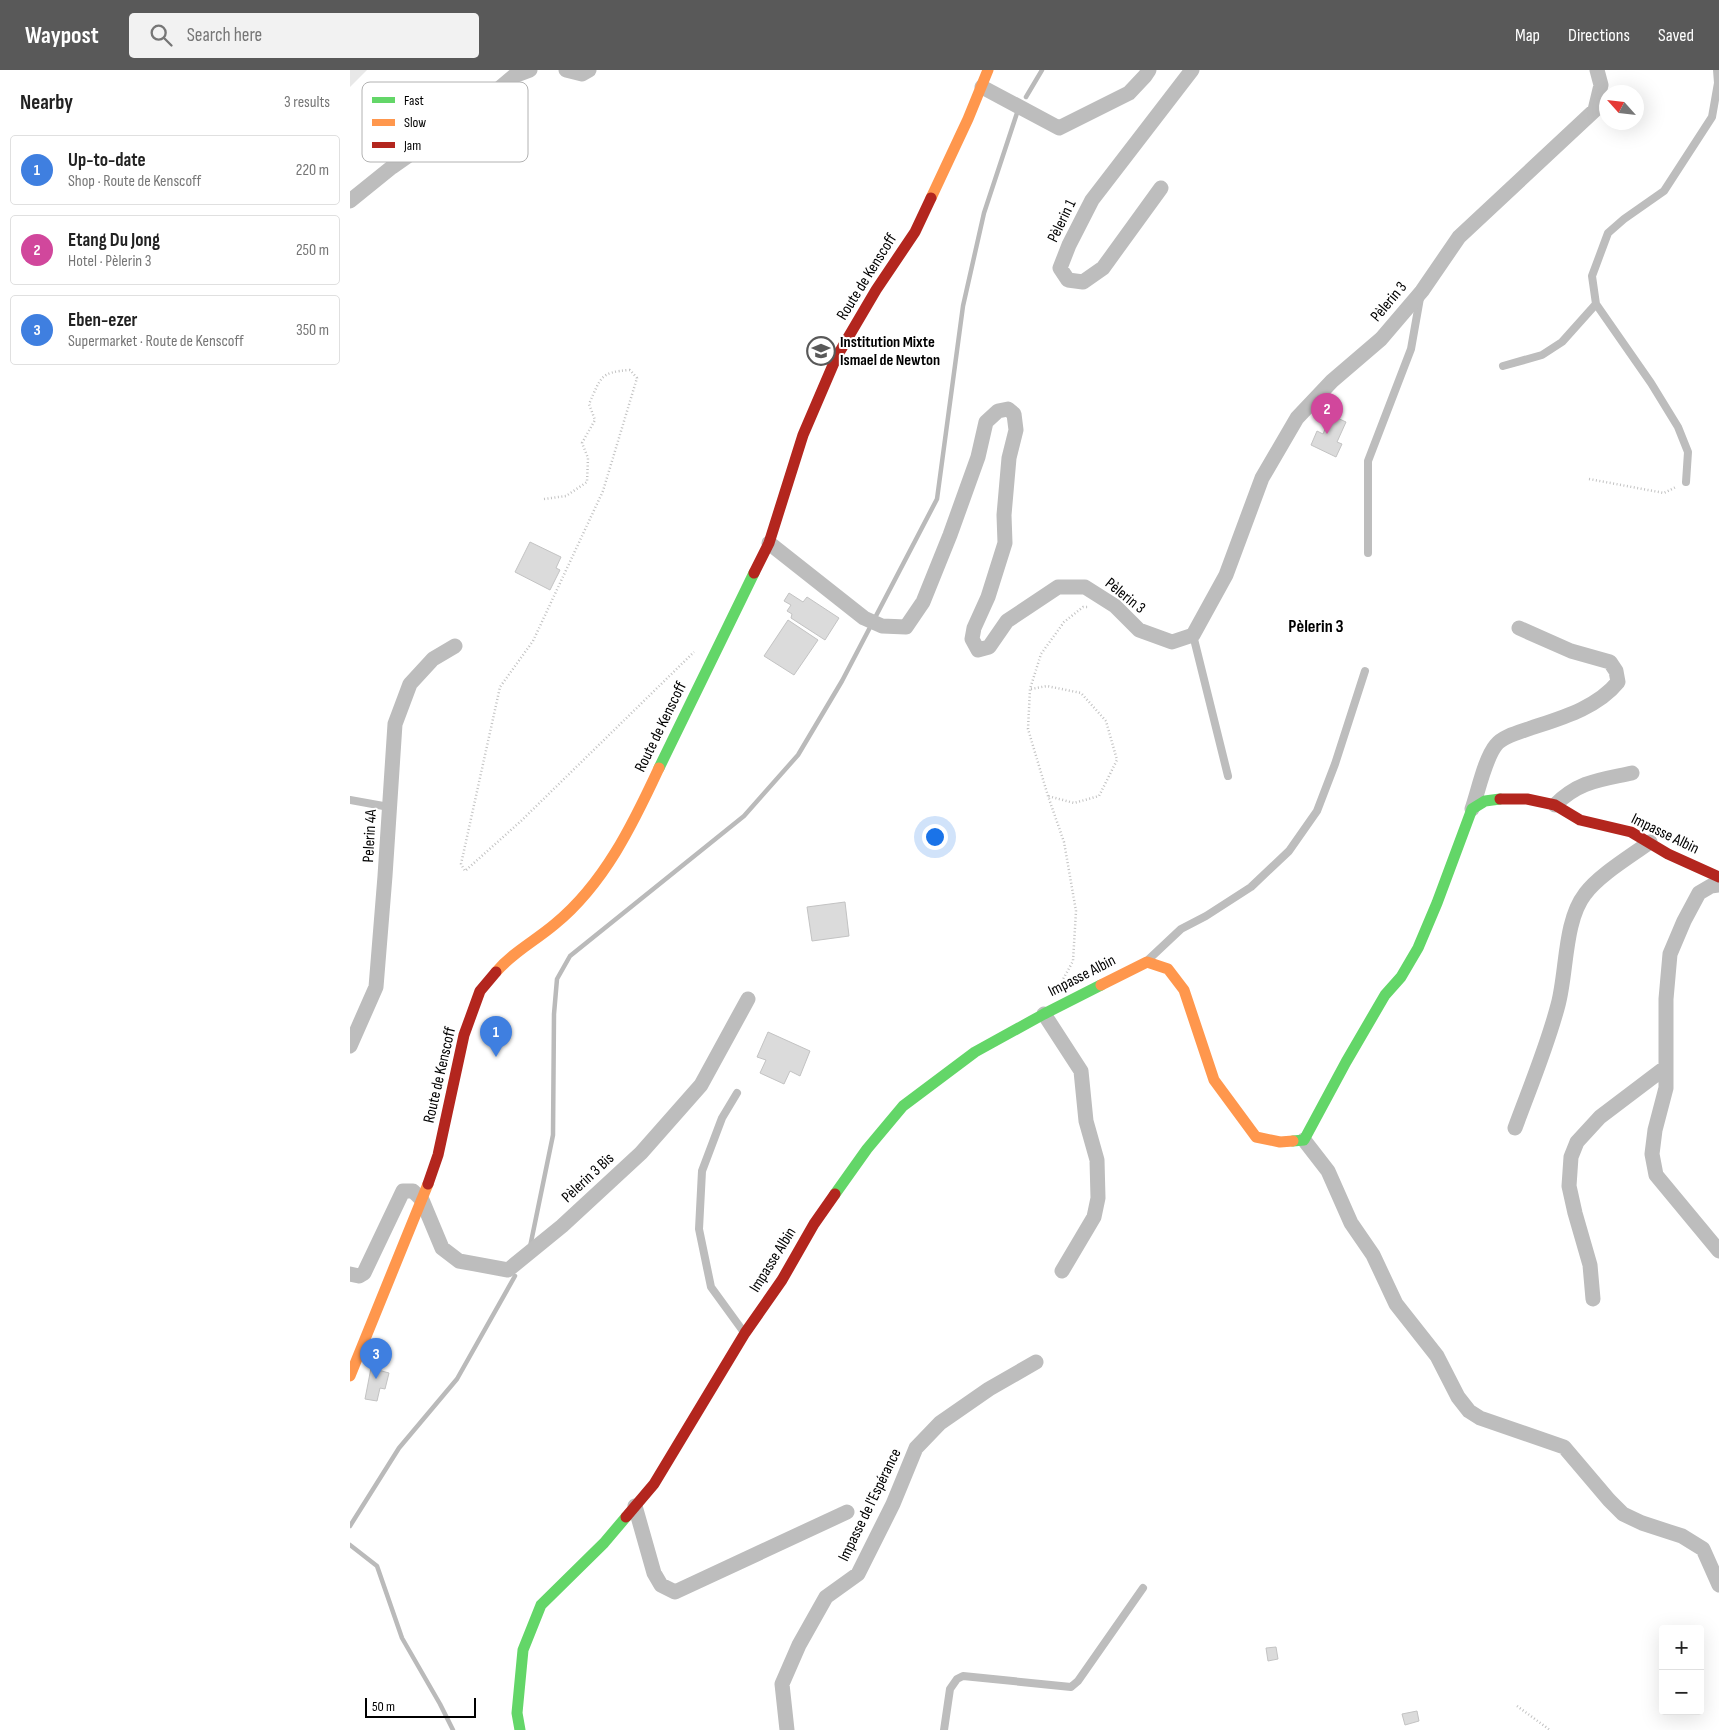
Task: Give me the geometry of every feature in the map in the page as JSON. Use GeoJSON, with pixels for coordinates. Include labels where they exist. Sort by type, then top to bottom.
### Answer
{"type":"FeatureCollection","features":[{"type":"Feature","properties":{"kind":"street"},"geometry":{"type":"LineString","coordinates":[[507,82],[514,76],[530,70]]}},
{"type":"Feature","properties":{"kind":"street"},"geometry":{"type":"LineString","coordinates":[[566,70],[582,74],[589,70]]}},
{"type":"Feature","properties":{"kind":"street","name":"Route de Kenscoff"},"geometry":{"type":"LineString","coordinates":[[350,1376],[438,1156],[464,1035],[480,991],[506,959],[556,924],[583,896],[616,853],[642,804],[769,543],[803,435],[836,358],[876,290],[915,232],[968,120],[988,70]]}},
{"type":"Feature","properties":{"kind":"street"},"geometry":{"type":"LineString","coordinates":[[982,87],[1058,128],[1129,93],[1146,76],[1149,70]]}},
{"type":"Feature","properties":{"kind":"street","name":"Pèlerin 1"},"geometry":{"type":"LineString","coordinates":[[1161,188],[1103,268],[1083,282],[1068,280],[1060,268],[1069,245],[1092,200],[1192,70]]}},
{"type":"Feature","properties":{"kind":"street","name":"Pèlerin 3"},"geometry":{"type":"LineString","coordinates":[[769,543],[864,618],[882,626],[906,627],[923,602],[960,509],[978,457],[986,422],[998,411],[1008,409],[1014,414],[1016,430],[1009,458],[1004,515],[1005,543],[988,597],[974,628],[972,639],[978,650],[989,647],[1007,621],[1058,587],[1085,587],[1114,606],[1139,630],[1172,642],[1193,635],[1226,575],[1262,478],[1297,418],[1332,381],[1381,339],[1422,291],[1459,237],[1595,110],[1601,86],[1598,70]]}},
{"type":"Feature","properties":{"kind":"street"},"geometry":{"type":"LineString","coordinates":[[350,201],[399,162]]}},
{"type":"Feature","properties":{"kind":"street"},"geometry":{"type":"LineString","coordinates":[[1304,1140],[1385,995],[1402,977],[1418,948],[1437,903],[1491,753],[1498,743],[1516,733],[1579,711],[1611,690],[1618,682],[1616,671],[1610,662],[1571,651],[1519,628]]}},
{"type":"Feature","properties":{"kind":"street","name":"Pelerin 4A"},"geometry":{"type":"LineString","coordinates":[[350,1046],[376,987],[386,876],[395,724],[410,684],[433,659],[456,646]]}},
{"type":"Feature","properties":{"kind":"street"},"geometry":{"type":"LineString","coordinates":[[1555,806],[1568,792],[1588,783],[1632,773]]}},
{"type":"Feature","properties":{"kind":"street","name":"Impasse Albin"},"geometry":{"type":"LineString","coordinates":[[1472,809],[1485,801],[1496,799],[1527,799],[1555,806],[1580,820],[1630,832],[1668,854],[1719,877]]}},
{"type":"Feature","properties":{"kind":"street"},"geometry":{"type":"LineString","coordinates":[[1515,1128],[1559,1003],[1571,925],[1576,908],[1584,894],[1594,884],[1650,842]]}},
{"type":"Feature","properties":{"kind":"street"},"geometry":{"type":"LineString","coordinates":[[1719,885],[1712,886],[1699,893],[1684,921],[1670,954],[1666,999],[1666,1088],[1655,1130],[1652,1154],[1656,1175],[1719,1251]]}},
{"type":"Feature","properties":{"kind":"street"},"geometry":{"type":"LineString","coordinates":[[1147,962],[1168,969],[1184,990],[1214,1080],[1256,1137],[1280,1142],[1304,1140]]}},
{"type":"Feature","properties":{"kind":"street","name":"Impasse Albin"},"geometry":{"type":"LineString","coordinates":[[520,1730],[517,1713],[524,1650],[541,1605],[604,1543],[654,1484],[745,1333],[782,1280],[814,1224],[867,1149],[903,1106],[975,1052],[1044,1014],[1147,962]]}},
{"type":"Feature","properties":{"kind":"street","name":"Pèlerin 3 Bis"},"geometry":{"type":"LineString","coordinates":[[422,1200],[442,1248],[459,1261],[508,1270],[562,1226],[647,1146],[701,1085],[748,999]]}},
{"type":"Feature","properties":{"kind":"street"},"geometry":{"type":"LineString","coordinates":[[1044,1014],[1081,1071],[1086,1121],[1097,1160],[1098,1198],[1094,1217],[1062,1271]]}},
{"type":"Feature","properties":{"kind":"street"},"geometry":{"type":"LineString","coordinates":[[1593,1300],[1590,1265],[1569,1186],[1571,1156],[1577,1142],[1600,1117],[1666,1067]]}},
{"type":"Feature","properties":{"kind":"street"},"geometry":{"type":"LineString","coordinates":[[1304,1140],[1328,1171],[1351,1223],[1373,1255],[1396,1304],[1437,1356],[1458,1397],[1469,1411],[1480,1418],[1564,1447],[1623,1514],[1642,1523],[1682,1536],[1703,1550],[1719,1585]]}},
{"type":"Feature","properties":{"kind":"street"},"geometry":{"type":"LineString","coordinates":[[350,1274],[360,1276],[364,1273],[403,1191],[413,1192],[422,1200]]}},
{"type":"Feature","properties":{"kind":"street","name":"Impasse de l'Espérance"},"geometry":{"type":"LineString","coordinates":[[787,1730],[782,1684],[799,1645],[826,1597],[858,1574],[893,1504],[916,1448],[940,1423],[989,1389],[1036,1362]]}},
{"type":"Feature","properties":{"kind":"street"},"geometry":{"type":"LineString","coordinates":[[635,1506],[654,1573],[661,1585],[675,1592],[846,1512]]}},
{"type":"Feature","properties":{"kind":"lane"},"geometry":{"type":"LineString","coordinates":[[1686,482],[1688,452],[1678,427],[1652,383],[1596,304],[1592,276],[1608,234],[1624,219],[1664,191],[1712,117],[1718,83],[1717,70]]}},
{"type":"Feature","properties":{"kind":"lane"},"geometry":{"type":"LineString","coordinates":[[1368,553],[1368,461],[1411,349],[1422,291]]}},
{"type":"Feature","properties":{"kind":"lane"},"geometry":{"type":"LineString","coordinates":[[1503,366],[1542,355],[1562,342],[1596,304]]}},
{"type":"Feature","properties":{"kind":"lane"},"geometry":{"type":"LineString","coordinates":[[1193,635],[1228,776]]}},
{"type":"Feature","properties":{"kind":"lane"},"geometry":{"type":"LineString","coordinates":[[1147,962],[1181,929],[1206,916],[1251,887],[1289,851],[1317,811],[1335,764],[1364,671]]}},
{"type":"Feature","properties":{"kind":"lane"},"geometry":{"type":"LineString","coordinates":[[350,800],[389,807]]}},
{"type":"Feature","properties":{"kind":"lane"},"geometry":{"type":"LineString","coordinates":[[737,1093],[722,1118],[702,1171],[699,1229],[711,1287],[745,1333]]}},
{"type":"Feature","properties":{"kind":"lane"},"geometry":{"type":"LineString","coordinates":[[944,1730],[950,1689],[956,1679],[963,1676],[1071,1687],[1078,1681],[1143,1588]]}},
{"type":"Feature","properties":{"kind":"path"},"geometry":{"type":"LineString","coordinates":[[544,499],[566,496],[586,482],[588,458],[582,444],[595,420],[588,404],[599,381],[608,372],[630,370],[637,378],[603,491],[533,641],[500,687],[461,864],[466,871],[521,821],[699,648]]}},
{"type":"Feature","properties":{"kind":"path"},"geometry":{"type":"LineString","coordinates":[[1589,479],[1664,493],[1686,482]]}},
{"type":"Feature","properties":{"kind":"path"},"geometry":{"type":"LineString","coordinates":[[1073,961],[1076,911],[1064,842],[1028,730],[1030,690],[1041,654],[1064,622],[1083,607],[1091,607]]}},
{"type":"Feature","properties":{"kind":"path"},"geometry":{"type":"LineString","coordinates":[[1030,690],[1047,686],[1081,692],[1106,721],[1117,760],[1099,796],[1074,803],[1048,796]]}},
{"type":"Feature","properties":{"kind":"path"},"geometry":{"type":"LineString","coordinates":[[1517,1706],[1550,1730]]}},
{"type":"Feature","properties":{"kind":"shaded area"},"geometry":{"type":"Polygon","coordinates":[[[350,70],[367,70],[350,87],[350,70]]]}},
{"type":"Feature","properties":{"kind":"building"},"geometry":{"type":"Polygon","coordinates":[[[1331,415],[1346,422],[1337,442],[1342,444],[1336,457],[1311,445],[1317,431],[1323,434],[1331,415]]]}},
{"type":"Feature","properties":{"kind":"building"},"geometry":{"type":"Polygon","coordinates":[[[530,542],[561,557],[556,568],[560,570],[550,590],[515,572],[530,542]]]}},
{"type":"Feature","properties":{"kind":"building"},"geometry":{"type":"Polygon","coordinates":[[[789,593],[803,602],[807,597],[839,618],[825,640],[791,618],[792,614],[787,611],[791,605],[784,601],[789,593]]]}},
{"type":"Feature","properties":{"kind":"building"},"geometry":{"type":"Polygon","coordinates":[[[788,620],[818,640],[794,675],[764,656],[788,620]]]}},
{"type":"Feature","properties":{"kind":"building"},"geometry":{"type":"Polygon","coordinates":[[[845,902],[849,936],[812,941],[807,907],[845,902]]]}},
{"type":"Feature","properties":{"kind":"building"},"geometry":{"type":"Polygon","coordinates":[[[768,1032],[810,1051],[800,1076],[790,1071],[784,1084],[760,1073],[766,1060],[757,1057],[768,1032]]]}},
{"type":"Feature","properties":{"kind":"building"},"geometry":{"type":"Polygon","coordinates":[[[371,1368],[389,1373],[385,1389],[380,1388],[377,1401],[365,1399],[371,1368]]]}},
{"type":"Feature","properties":{"kind":"building"},"geometry":{"type":"Polygon","coordinates":[[[1276,1647],[1278,1659],[1268,1661],[1266,1648],[1276,1647]]]}},
{"type":"Feature","properties":{"kind":"building"},"geometry":{"type":"Polygon","coordinates":[[[1417,1711],[1419,1721],[1405,1725],[1402,1714],[1417,1711]]]}},
{"type":"Feature","properties":{"kind":"waterway"},"geometry":{"type":"LineString","coordinates":[[1026,97],[1042,70]]}},
{"type":"Feature","properties":{"kind":"waterway"},"geometry":{"type":"LineString","coordinates":[[530,1247],[553,1135],[554,1014],[557,979],[570,956],[744,816],[798,755],[842,681],[937,499],[963,306],[984,213],[1018,110]]}},
{"type":"Feature","properties":{"kind":"waterway"},"geometry":{"type":"LineString","coordinates":[[350,1526],[399,1448],[457,1379],[515,1276]]}},
{"type":"Feature","properties":{"kind":"waterway"},"geometry":{"type":"LineString","coordinates":[[350,1545],[377,1566],[402,1638],[453,1730]]}},
{"type":"Feature","properties":{"kind":"traffic: fast"},"geometry":{"type":"LineString","coordinates":[[659,768],[754,573]]}},
{"type":"Feature","properties":{"kind":"traffic: fast"},"geometry":{"type":"LineString","coordinates":[[1293,1141],[1304,1140],[1385,995],[1401,977],[1418,948],[1472,809],[1485,801],[1500,799]]}},
{"type":"Feature","properties":{"kind":"traffic: fast"},"geometry":{"type":"LineString","coordinates":[[835,1194],[867,1149],[903,1106],[975,1052],[1101,985]]}},
{"type":"Feature","properties":{"kind":"traffic: fast"},"geometry":{"type":"LineString","coordinates":[[520,1730],[517,1713],[523,1650],[541,1605],[604,1543],[626,1517]]}},
{"type":"Feature","properties":{"kind":"traffic: slow"},"geometry":{"type":"LineString","coordinates":[[931,198],[968,119],[988,70]]}},
{"type":"Feature","properties":{"kind":"traffic: slow"},"geometry":{"type":"LineString","coordinates":[[496,972],[555,924],[588,891],[616,852],[659,768]]}},
{"type":"Feature","properties":{"kind":"traffic: slow"},"geometry":{"type":"LineString","coordinates":[[1101,985],[1147,962],[1168,969],[1184,990],[1214,1080],[1256,1137],[1280,1142],[1293,1141]]}},
{"type":"Feature","properties":{"kind":"traffic: slow"},"geometry":{"type":"LineString","coordinates":[[350,1376],[428,1184]]}},
{"type":"Feature","properties":{"kind":"traffic: jam"},"geometry":{"type":"LineString","coordinates":[[754,573],[769,543],[803,435],[836,358],[876,290],[915,232],[931,198]]}},
{"type":"Feature","properties":{"kind":"traffic: jam"},"geometry":{"type":"LineString","coordinates":[[1500,799],[1527,799],[1555,805],[1580,820],[1631,832],[1668,854],[1719,877]]}},
{"type":"Feature","properties":{"kind":"traffic: jam"},"geometry":{"type":"LineString","coordinates":[[428,1184],[438,1155],[464,1035],[480,991],[496,972]]}},
{"type":"Feature","properties":{"kind":"traffic: jam"},"geometry":{"type":"LineString","coordinates":[[626,1517],[654,1484],[745,1333],[782,1280],[814,1224],[835,1194]]}},
{"type":"Feature","properties":{"kind":"place","name":"Institution Mixte Ismael de Newton"},"geometry":{"type":"Point","coordinates":[821,351]}},
{"type":"Feature","properties":{"kind":"place","name":"Etang Du Jong"},"geometry":{"type":"Point","coordinates":[1327,434]}},
{"type":"Feature","properties":{"kind":"place","name":"Up-to-date"},"geometry":{"type":"Point","coordinates":[496,1057]}},
{"type":"Feature","properties":{"kind":"place","name":"Eben-ezer"},"geometry":{"type":"Point","coordinates":[376,1379]}},
{"type":"Feature","properties":{"kind":"district","name":"Pèlerin 3"},"geometry":{"type":"Point","coordinates":[1316,626]}}]}
